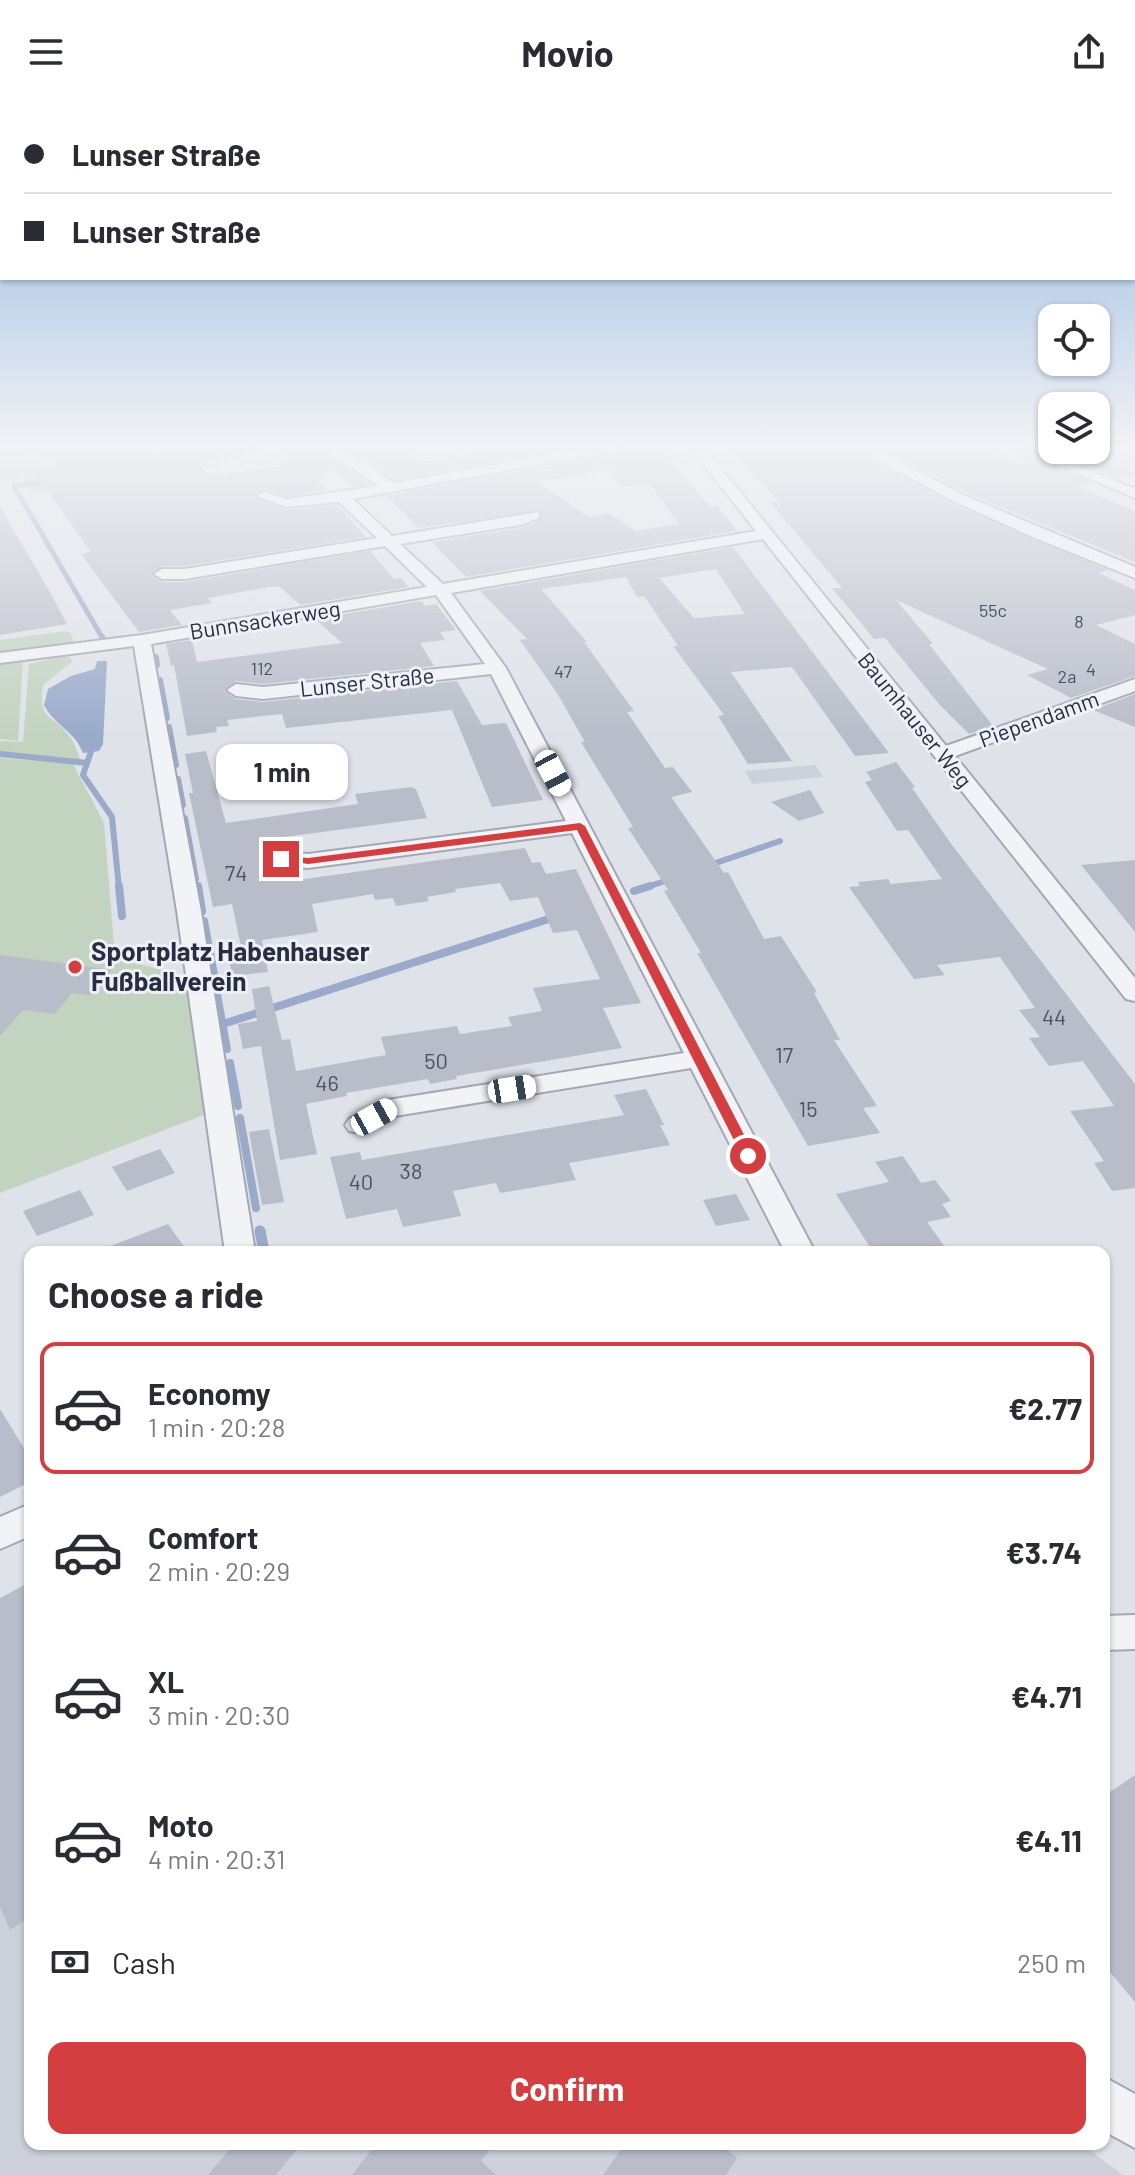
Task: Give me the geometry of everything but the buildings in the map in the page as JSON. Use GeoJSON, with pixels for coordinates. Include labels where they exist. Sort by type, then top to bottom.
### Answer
{"type":"FeatureCollection","features":[{"type":"Feature","properties":{"kind":"street"},"geometry":{"type":"LineString","coordinates":[[162,574],[185,574],[386,543]]}},
{"type":"Feature","properties":{"kind":"street"},"geometry":{"type":"LineString","coordinates":[[391,543],[441,591],[497,668],[797,1246]]}},
{"type":"Feature","properties":{"kind":"street","name":"Bunnsackerweg"},"geometry":{"type":"LineString","coordinates":[[0,658],[142,640],[717,543]]}},
{"type":"Feature","properties":{"kind":"street","name":"Baumhauser Weg"},"geometry":{"type":"LineString","coordinates":[[773,543],[1135,994]]}},
{"type":"Feature","properties":{"kind":"street"},"geometry":{"type":"LineString","coordinates":[[1059,543],[1135,573]]}},
{"type":"Feature","properties":{"kind":"street"},"geometry":{"type":"LineString","coordinates":[[142,640],[189,911],[239,1246]]}},
{"type":"Feature","properties":{"kind":"street","name":"Lunser Straße"},"geometry":{"type":"LineString","coordinates":[[236,690],[263,693],[497,668]]}},
{"type":"Feature","properties":{"kind":"street","name":"Piependamm"},"geometry":{"type":"LineString","coordinates":[[942,754],[1135,685]]}},
{"type":"Feature","properties":{"kind":"street"},"geometry":{"type":"LineString","coordinates":[[281,859],[308,861],[580,826]]}},
{"type":"Feature","properties":{"kind":"street"},"geometry":{"type":"LineString","coordinates":[[359,1125],[388,1109],[698,1059]]}},
{"type":"Feature","properties":{"kind":"street"},"geometry":{"type":"LineString","coordinates":[[0,1534],[24,1522]]}},
{"type":"Feature","properties":{"kind":"street"},"geometry":{"type":"LineString","coordinates":[[1110,1633],[1135,1632]]}},
{"type":"Feature","properties":{"kind":"street"},"geometry":{"type":"LineString","coordinates":[[1110,2105],[1135,2124]]}},
{"type":"Feature","properties":{"kind":"shaded area"},"geometry":{"type":"Polygon","coordinates":[[[815,765],[823,777],[752,784],[745,771],[815,765]]]}},
{"type":"Feature","properties":{"kind":"shaded area"},"geometry":{"type":"Polygon","coordinates":[[[24,1658],[24,2150],[1090,2150],[1123,2175],[0,2175],[0,1671],[24,1658]]]}},
{"type":"Feature","properties":{"kind":"green space"},"geometry":{"type":"Polygon","coordinates":[[[65,631],[71,633],[74,643],[0,655],[0,640],[65,631]]]}},
{"type":"Feature","properties":{"kind":"green space"},"geometry":{"type":"Polygon","coordinates":[[[68,657],[73,661],[43,685],[43,706],[48,716],[72,739],[81,760],[0,753],[0,741],[23,742],[29,664],[68,657]]]}},
{"type":"Feature","properties":{"kind":"green space"},"geometry":{"type":"Polygon","coordinates":[[[23,661],[18,741],[0,739],[0,663],[23,661]]]}},
{"type":"Feature","properties":{"kind":"green space","name":"Sportplatz Habenhauser Fußballverein"},"geometry":{"type":"Polygon","coordinates":[[[0,758],[73,764],[104,823],[115,958],[185,976],[206,1114],[0,1193],[0,758]]]}},
{"type":"Feature","properties":{"kind":"water"},"geometry":{"type":"Polygon","coordinates":[[[97,661],[107,661],[103,744],[99,751],[83,753],[75,739],[44,705],[48,689],[71,676],[95,669],[97,661]]]}},
{"type":"Feature","properties":{"kind":"waterway"},"geometry":{"type":"LineString","coordinates":[[47,543],[103,639]]}},
{"type":"Feature","properties":{"kind":"waterway"},"geometry":{"type":"LineString","coordinates":[[102,637],[105,642]]}},
{"type":"Feature","properties":{"kind":"waterway"},"geometry":{"type":"LineString","coordinates":[[156,657],[157,665]]}},
{"type":"Feature","properties":{"kind":"waterway"},"geometry":{"type":"LineString","coordinates":[[160,680],[167,718]]}},
{"type":"Feature","properties":{"kind":"waterway"},"geometry":{"type":"LineString","coordinates":[[169,727],[176,765]]}},
{"type":"Feature","properties":{"kind":"waterway"},"geometry":{"type":"LineString","coordinates":[[94,743],[83,775],[112,817],[119,888]]}},
{"type":"Feature","properties":{"kind":"waterway"},"geometry":{"type":"LineString","coordinates":[[0,754],[87,763]]}},
{"type":"Feature","properties":{"kind":"waterway"},"geometry":{"type":"LineString","coordinates":[[178,779],[183,805]]}},
{"type":"Feature","properties":{"kind":"waterway"},"geometry":{"type":"LineString","coordinates":[[185,818],[196,879]]}},
{"type":"Feature","properties":{"kind":"waterway"},"geometry":{"type":"LineString","coordinates":[[707,866],[780,841]]}},
{"type":"Feature","properties":{"kind":"waterway"},"geometry":{"type":"LineString","coordinates":[[650,886],[671,879]]}},
{"type":"Feature","properties":{"kind":"waterway"},"geometry":{"type":"LineString","coordinates":[[119,886],[122,916]]}},
{"type":"Feature","properties":{"kind":"waterway"},"geometry":{"type":"LineString","coordinates":[[198,886],[202,911]]}},
{"type":"Feature","properties":{"kind":"waterway"},"geometry":{"type":"LineString","coordinates":[[634,891],[650,886]]}},
{"type":"Feature","properties":{"kind":"waterway"},"geometry":{"type":"LineString","coordinates":[[644,888],[650,886]]}},
{"type":"Feature","properties":{"kind":"waterway"},"geometry":{"type":"LineString","coordinates":[[223,1024],[558,916]]}},
{"type":"Feature","properties":{"kind":"waterway"},"geometry":{"type":"LineString","coordinates":[[204,921],[215,980]]}},
{"type":"Feature","properties":{"kind":"waterway"},"geometry":{"type":"LineString","coordinates":[[216,989],[227,1049]]}},
{"type":"Feature","properties":{"kind":"waterway"},"geometry":{"type":"LineString","coordinates":[[230,1063],[238,1106]]}},
{"type":"Feature","properties":{"kind":"waterway"},"geometry":{"type":"LineString","coordinates":[[240,1118],[256,1208]]}},
{"type":"Feature","properties":{"kind":"waterway"},"geometry":{"type":"LineString","coordinates":[[260,1231],[263,1246]]}},
{"type":"Feature","properties":{"kind":"place","name":"Sportplatz Habenhauser Fußballverein"},"geometry":{"type":"Point","coordinates":[75,967]}},
{"type":"Feature","properties":{"kind":"route"},"geometry":{"type":"LineString","coordinates":[[281,859],[308,861],[580,826],[748,1156]]}}]}
